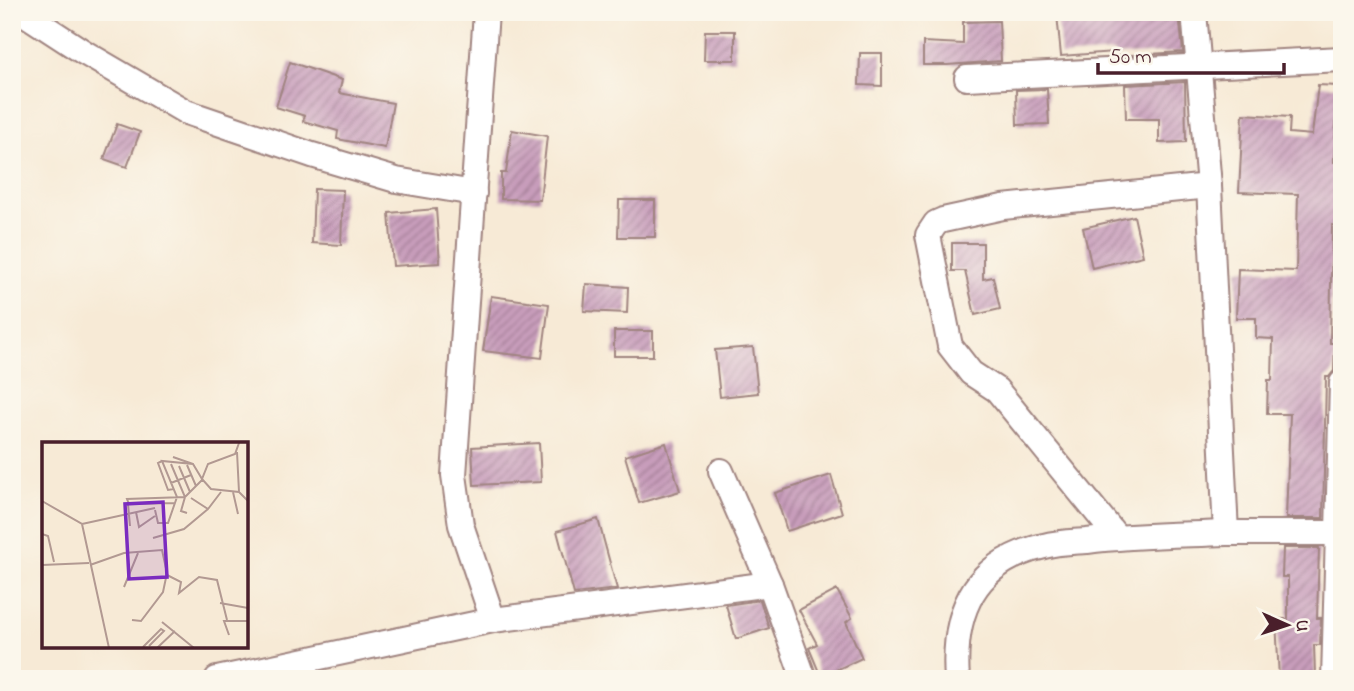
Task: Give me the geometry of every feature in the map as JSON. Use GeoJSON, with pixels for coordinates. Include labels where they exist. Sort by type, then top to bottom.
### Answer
{"type":"FeatureCollection","features":[{"type":"Feature","properties":{"kind":"street"},"geometry":{"type":"LineString","coordinates":[[22,12],[186,112],[396,180],[474,193]]}},
{"type":"Feature","properties":{"kind":"street"},"geometry":{"type":"LineString","coordinates":[[486,12],[454,475],[461,525],[493,620]]}},
{"type":"Feature","properties":{"kind":"street"},"geometry":{"type":"LineString","coordinates":[[1194,12],[1209,186],[1226,533]]}},
{"type":"Feature","properties":{"kind":"street"},"geometry":{"type":"LineString","coordinates":[[967,78],[1342,59]]}},
{"type":"Feature","properties":{"kind":"street"},"geometry":{"type":"LineString","coordinates":[[1117,537],[997,390],[971,373],[950,346],[928,235],[936,223],[943,220],[1003,207],[1209,186]]}},
{"type":"Feature","properties":{"kind":"street"},"geometry":{"type":"LineString","coordinates":[[1334,679],[1342,383]]}},
{"type":"Feature","properties":{"kind":"street"},"geometry":{"type":"LineString","coordinates":[[721,471],[770,584],[804,679]]}},
{"type":"Feature","properties":{"kind":"street"},"geometry":{"type":"LineString","coordinates":[[957,679],[957,643],[961,615],[969,596],[980,580],[999,563],[1014,555],[1045,545],[1117,537],[1340,533]]}},
{"type":"Feature","properties":{"kind":"street"},"geometry":{"type":"LineString","coordinates":[[217,679],[493,620],[770,584]]}},
{"type":"Feature","properties":{"kind":"building"},"geometry":{"type":"Polygon","coordinates":[[[1057,14],[1179,14],[1183,52],[1114,56],[1114,52],[1061,56],[1057,14]]]}},
{"type":"Feature","properties":{"kind":"building"},"geometry":{"type":"Polygon","coordinates":[[[999,21],[1001,61],[923,65],[923,42],[963,44],[963,22],[999,21]]]}},
{"type":"Feature","properties":{"kind":"building"},"geometry":{"type":"Polygon","coordinates":[[[705,31],[735,31],[735,60],[704,60],[705,31]]]}},
{"type":"Feature","properties":{"kind":"building"},"geometry":{"type":"Polygon","coordinates":[[[860,53],[882,53],[882,86],[859,85],[860,53]]]}},
{"type":"Feature","properties":{"kind":"building"},"geometry":{"type":"Polygon","coordinates":[[[290,62],[342,80],[339,93],[393,103],[385,148],[337,139],[338,131],[303,121],[305,116],[276,107],[290,62]]]}},
{"type":"Feature","properties":{"kind":"building"},"geometry":{"type":"Polygon","coordinates":[[[1185,82],[1186,142],[1159,143],[1159,119],[1126,119],[1125,85],[1185,82]]]}},
{"type":"Feature","properties":{"kind":"building"},"geometry":{"type":"Polygon","coordinates":[[[1318,85],[1338,86],[1334,162],[1342,162],[1342,226],[1332,225],[1330,343],[1335,343],[1334,371],[1326,377],[1323,518],[1286,518],[1290,414],[1267,414],[1268,380],[1272,380],[1273,339],[1256,338],[1256,318],[1236,318],[1238,269],[1296,271],[1298,194],[1239,192],[1243,114],[1290,117],[1289,133],[1312,135],[1318,85]]]}},
{"type":"Feature","properties":{"kind":"building"},"geometry":{"type":"Polygon","coordinates":[[[1047,89],[1049,124],[1017,125],[1016,90],[1047,89]]]}},
{"type":"Feature","properties":{"kind":"building"},"geometry":{"type":"Polygon","coordinates":[[[117,124],[140,132],[127,167],[104,159],[117,124]]]}},
{"type":"Feature","properties":{"kind":"building"},"geometry":{"type":"Polygon","coordinates":[[[512,130],[547,136],[540,200],[501,199],[501,173],[506,173],[512,130]]]}},
{"type":"Feature","properties":{"kind":"building"},"geometry":{"type":"Polygon","coordinates":[[[314,189],[343,190],[341,245],[312,243],[314,189]]]}},
{"type":"Feature","properties":{"kind":"building"},"geometry":{"type":"Polygon","coordinates":[[[619,200],[655,200],[655,237],[618,237],[619,200]]]}},
{"type":"Feature","properties":{"kind":"building"},"geometry":{"type":"Polygon","coordinates":[[[436,209],[440,263],[393,266],[389,213],[436,209]]]}},
{"type":"Feature","properties":{"kind":"building"},"geometry":{"type":"Polygon","coordinates":[[[1134,216],[1143,256],[1092,268],[1083,228],[1134,216]]]}},
{"type":"Feature","properties":{"kind":"building"},"geometry":{"type":"Polygon","coordinates":[[[952,243],[983,243],[983,279],[993,277],[1000,309],[975,315],[965,271],[952,271],[952,243]]]}},
{"type":"Feature","properties":{"kind":"building"},"geometry":{"type":"Polygon","coordinates":[[[586,284],[628,287],[627,313],[584,311],[586,284]]]}},
{"type":"Feature","properties":{"kind":"building"},"geometry":{"type":"Polygon","coordinates":[[[491,296],[549,304],[542,358],[483,351],[491,296]]]}},
{"type":"Feature","properties":{"kind":"building"},"geometry":{"type":"Polygon","coordinates":[[[614,331],[653,331],[653,356],[614,356],[614,331]]]}},
{"type":"Feature","properties":{"kind":"building"},"geometry":{"type":"Polygon","coordinates":[[[753,347],[758,393],[720,397],[715,350],[753,347]]]}},
{"type":"Feature","properties":{"kind":"building"},"geometry":{"type":"Polygon","coordinates":[[[539,443],[541,482],[474,485],[472,447],[539,443]]]}},
{"type":"Feature","properties":{"kind":"building"},"geometry":{"type":"Polygon","coordinates":[[[666,443],[680,491],[639,503],[625,456],[666,443]]]}},
{"type":"Feature","properties":{"kind":"building"},"geometry":{"type":"Polygon","coordinates":[[[831,475],[842,513],[787,531],[775,493],[831,475]]]}},
{"type":"Feature","properties":{"kind":"building"},"geometry":{"type":"Polygon","coordinates":[[[598,519],[617,589],[574,594],[557,531],[598,519]]]}},
{"type":"Feature","properties":{"kind":"building"},"geometry":{"type":"Polygon","coordinates":[[[1283,548],[1319,548],[1317,618],[1321,618],[1320,645],[1314,645],[1315,675],[1309,675],[1309,679],[1279,679],[1276,619],[1288,619],[1288,577],[1282,577],[1283,548]]]}},
{"type":"Feature","properties":{"kind":"building"},"geometry":{"type":"Polygon","coordinates":[[[837,590],[852,618],[846,622],[862,658],[821,677],[809,648],[817,644],[799,610],[837,590]]]}},
{"type":"Feature","properties":{"kind":"building"},"geometry":{"type":"Polygon","coordinates":[[[760,600],[769,628],[736,639],[726,605],[760,600]]]}}]}
